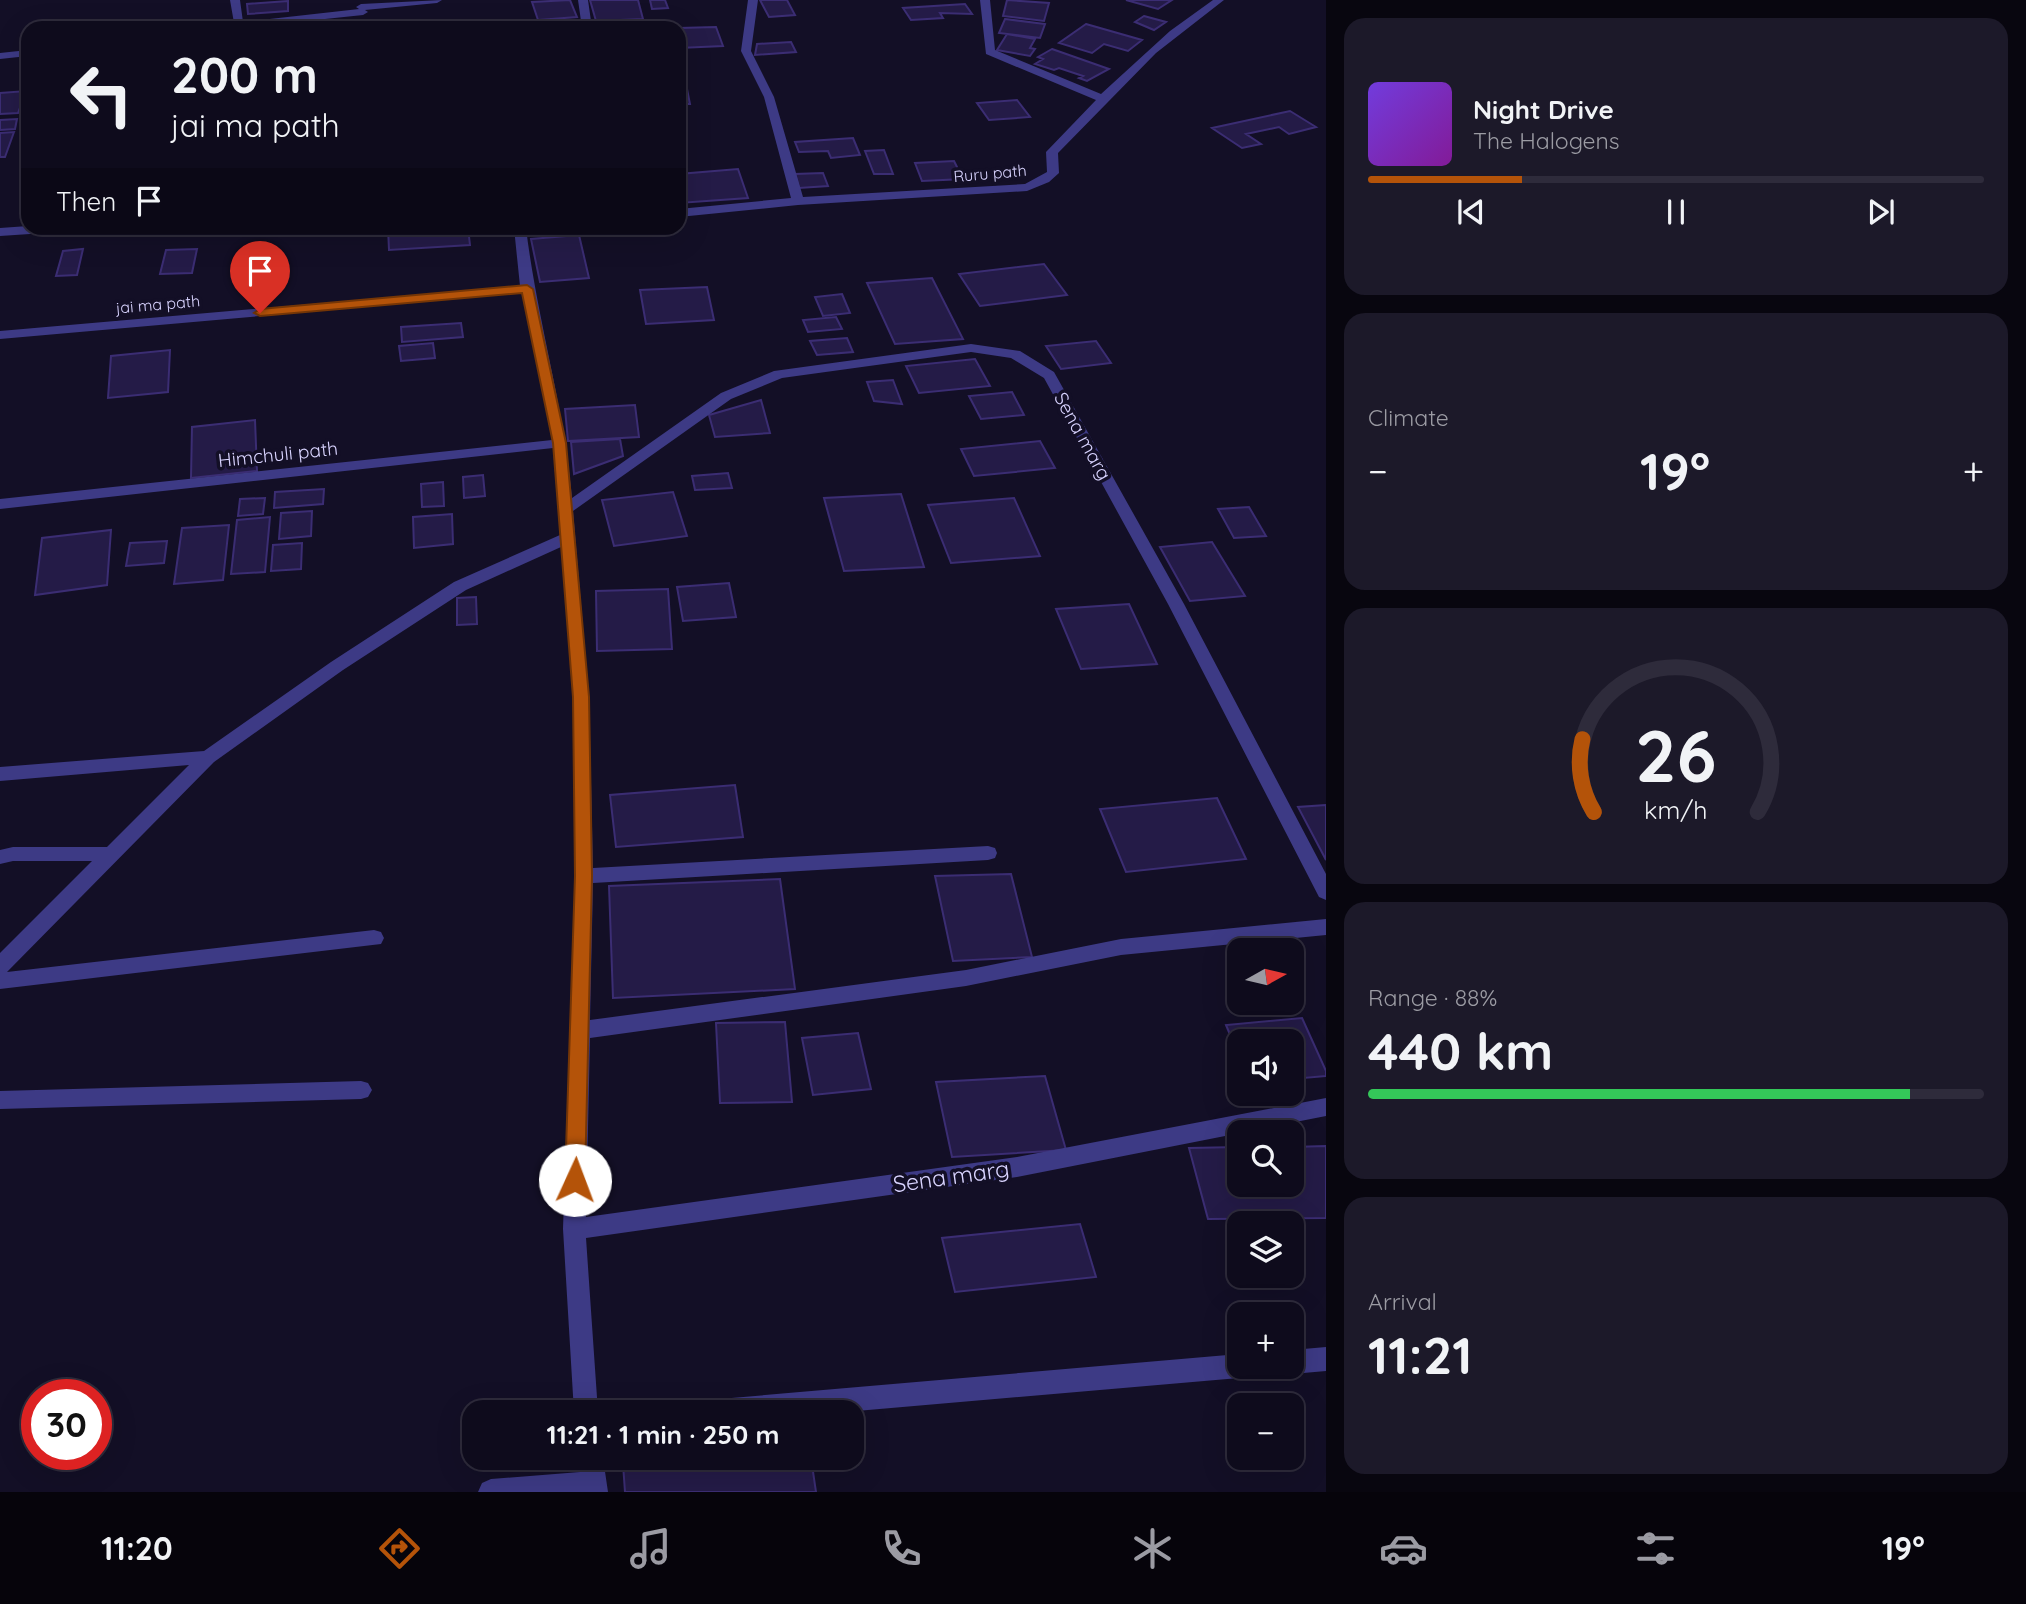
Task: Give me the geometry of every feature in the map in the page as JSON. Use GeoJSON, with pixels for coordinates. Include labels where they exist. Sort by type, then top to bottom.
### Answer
{"type":"FeatureCollection","features":[{"type":"Feature","properties":{"kind":"street"},"geometry":{"type":"LineString","coordinates":[[236,0],[239,21]]}},
{"type":"Feature","properties":{"kind":"street"},"geometry":{"type":"LineString","coordinates":[[272,21],[437,0]]}},
{"type":"Feature","properties":{"kind":"street"},"geometry":{"type":"LineString","coordinates":[[583,0],[586,21]]}},
{"type":"Feature","properties":{"kind":"street"},"geometry":{"type":"LineString","coordinates":[[753,0],[746,51],[769,97],[798,201]]}},
{"type":"Feature","properties":{"kind":"street"},"geometry":{"type":"LineString","coordinates":[[985,0],[990,52],[1101,98]]}},
{"type":"Feature","properties":{"kind":"street","name":"Ruru path"},"geometry":{"type":"LineString","coordinates":[[686,212],[798,201],[1027,187],[1045,180],[1053,173],[1052,152],[1101,98],[1191,18],[1219,0]]}},
{"type":"Feature","properties":{"kind":"street"},"geometry":{"type":"LineString","coordinates":[[0,56],[21,54]]}},
{"type":"Feature","properties":{"kind":"street"},"geometry":{"type":"LineString","coordinates":[[0,232],[21,231]]}},
{"type":"Feature","properties":{"kind":"street"},"geometry":{"type":"LineString","coordinates":[[522,235],[527,289],[560,443],[581,697],[584,876],[574,1229],[585,1400]]}},
{"type":"Feature","properties":{"kind":"street","name":"jai ma path"},"geometry":{"type":"LineString","coordinates":[[0,335],[527,289]]}},
{"type":"Feature","properties":{"kind":"street","name":"Sena marg"},"geometry":{"type":"LineString","coordinates":[[566,509],[726,396],[779,374],[971,348],[1015,354],[1049,375],[1176,604],[1326,892]]}},
{"type":"Feature","properties":{"kind":"street","name":"Himchuli path"},"geometry":{"type":"LineString","coordinates":[[0,504],[560,443]]}},
{"type":"Feature","properties":{"kind":"street"},"geometry":{"type":"LineString","coordinates":[[0,965],[208,757],[337,666],[460,586],[569,537]]}},
{"type":"Feature","properties":{"kind":"street"},"geometry":{"type":"LineString","coordinates":[[0,774],[208,757]]}},
{"type":"Feature","properties":{"kind":"street"},"geometry":{"type":"LineString","coordinates":[[584,876],[988,852]]}},
{"type":"Feature","properties":{"kind":"street"},"geometry":{"type":"LineString","coordinates":[[0,858],[13,854],[113,854]]}},
{"type":"Feature","properties":{"kind":"street"},"geometry":{"type":"LineString","coordinates":[[581,1030],[966,978],[1121,947],[1326,927]]}},
{"type":"Feature","properties":{"kind":"street"},"geometry":{"type":"LineString","coordinates":[[0,981],[374,938]]}},
{"type":"Feature","properties":{"kind":"street"},"geometry":{"type":"LineString","coordinates":[[0,1100],[361,1090]]}},
{"type":"Feature","properties":{"kind":"street","name":"Sena marg"},"geometry":{"type":"LineString","coordinates":[[574,1229],[1017,1167],[1326,1107]]}},
{"type":"Feature","properties":{"kind":"street"},"geometry":{"type":"LineString","coordinates":[[1304,1361],[1326,1359]]}},
{"type":"Feature","properties":{"kind":"street"},"geometry":{"type":"LineString","coordinates":[[847,1400],[1227,1367]]}},
{"type":"Feature","properties":{"kind":"street"},"geometry":{"type":"LineString","coordinates":[[491,1492],[595,1488],[593,1470]]}},
{"type":"Feature","properties":{"kind":"building"},"geometry":{"type":"Polygon","coordinates":[[[570,0],[577,17],[538,20],[532,2],[570,0]]]}},
{"type":"Feature","properties":{"kind":"building"},"geometry":{"type":"Polygon","coordinates":[[[590,0],[638,0],[643,19],[596,21],[590,0]]]}},
{"type":"Feature","properties":{"kind":"building"},"geometry":{"type":"Polygon","coordinates":[[[650,0],[665,0],[668,8],[652,9],[650,0]]]}},
{"type":"Feature","properties":{"kind":"building"},"geometry":{"type":"Polygon","coordinates":[[[760,0],[787,0],[795,15],[769,17],[760,0]]]}},
{"type":"Feature","properties":{"kind":"building"},"geometry":{"type":"Polygon","coordinates":[[[1007,0],[1049,3],[1044,21],[1003,16],[1007,0]]]}},
{"type":"Feature","properties":{"kind":"building"},"geometry":{"type":"Polygon","coordinates":[[[1126,0],[1172,0],[1158,9],[1126,0]]]}},
{"type":"Feature","properties":{"kind":"building"},"geometry":{"type":"Polygon","coordinates":[[[288,1],[288,11],[248,14],[247,4],[288,1]]]}},
{"type":"Feature","properties":{"kind":"building"},"geometry":{"type":"Polygon","coordinates":[[[965,4],[972,14],[940,13],[943,18],[911,20],[903,8],[965,4]]]}},
{"type":"Feature","properties":{"kind":"building"},"geometry":{"type":"Polygon","coordinates":[[[1144,16],[1166,22],[1154,30],[1135,22],[1144,16]]]}},
{"type":"Feature","properties":{"kind":"building"},"geometry":{"type":"Polygon","coordinates":[[[1005,19],[1045,24],[1040,38],[999,33],[1005,19]]]}},
{"type":"Feature","properties":{"kind":"building"},"geometry":{"type":"Polygon","coordinates":[[[1086,24],[1142,40],[1128,51],[1104,44],[1092,53],[1059,43],[1086,24]]]}},
{"type":"Feature","properties":{"kind":"building"},"geometry":{"type":"Polygon","coordinates":[[[716,27],[723,46],[686,48],[686,28],[716,27]]]}},
{"type":"Feature","properties":{"kind":"building"},"geometry":{"type":"Polygon","coordinates":[[[1007,34],[1035,39],[1030,48],[1035,49],[1030,56],[997,50],[1007,34]]]}},
{"type":"Feature","properties":{"kind":"building"},"geometry":{"type":"Polygon","coordinates":[[[791,42],[796,52],[755,55],[757,44],[791,42]]]}},
{"type":"Feature","properties":{"kind":"building"},"geometry":{"type":"Polygon","coordinates":[[[1052,49],[1109,69],[1087,81],[1079,78],[1083,76],[1059,68],[1054,70],[1035,64],[1043,59],[1038,57],[1052,49]]]}},
{"type":"Feature","properties":{"kind":"building"},"geometry":{"type":"Polygon","coordinates":[[[686,84],[690,104],[686,104],[686,84]]]}},
{"type":"Feature","properties":{"kind":"building"},"geometry":{"type":"Polygon","coordinates":[[[21,91],[18,113],[0,114],[0,93],[21,91]]]}},
{"type":"Feature","properties":{"kind":"building"},"geometry":{"type":"Polygon","coordinates":[[[1017,100],[1030,117],[989,120],[977,103],[1017,100]]]}},
{"type":"Feature","properties":{"kind":"building"},"geometry":{"type":"Polygon","coordinates":[[[1290,111],[1316,127],[1289,134],[1279,127],[1246,134],[1261,144],[1242,148],[1212,128],[1290,111]]]}},
{"type":"Feature","properties":{"kind":"building"},"geometry":{"type":"Polygon","coordinates":[[[17,119],[15,129],[0,130],[0,120],[17,119]]]}},
{"type":"Feature","properties":{"kind":"building"},"geometry":{"type":"Polygon","coordinates":[[[14,132],[5,157],[0,157],[0,133],[14,132]]]}},
{"type":"Feature","properties":{"kind":"building"},"geometry":{"type":"Polygon","coordinates":[[[853,138],[860,155],[831,158],[828,151],[799,152],[795,142],[853,138]]]}},
{"type":"Feature","properties":{"kind":"building"},"geometry":{"type":"Polygon","coordinates":[[[884,150],[893,174],[874,174],[865,151],[884,150]]]}},
{"type":"Feature","properties":{"kind":"building"},"geometry":{"type":"Polygon","coordinates":[[[954,161],[963,179],[922,181],[915,163],[954,161]]]}},
{"type":"Feature","properties":{"kind":"building"},"geometry":{"type":"Polygon","coordinates":[[[738,169],[748,198],[686,202],[686,173],[738,169]]]}},
{"type":"Feature","properties":{"kind":"building"},"geometry":{"type":"Polygon","coordinates":[[[823,173],[828,186],[799,188],[795,174],[823,173]]]}},
{"type":"Feature","properties":{"kind":"building"},"geometry":{"type":"Polygon","coordinates":[[[388,235],[469,235],[470,245],[389,250],[388,235]]]}},
{"type":"Feature","properties":{"kind":"building"},"geometry":{"type":"Polygon","coordinates":[[[579,235],[589,278],[540,282],[531,239],[579,235]]]}},
{"type":"Feature","properties":{"kind":"building"},"geometry":{"type":"Polygon","coordinates":[[[83,249],[77,275],[56,276],[63,251],[83,249]]]}},
{"type":"Feature","properties":{"kind":"building"},"geometry":{"type":"Polygon","coordinates":[[[197,249],[192,273],[160,274],[166,250],[197,249]]]}},
{"type":"Feature","properties":{"kind":"building"},"geometry":{"type":"Polygon","coordinates":[[[1044,264],[1067,295],[980,306],[959,274],[1044,264]]]}},
{"type":"Feature","properties":{"kind":"building"},"geometry":{"type":"Polygon","coordinates":[[[932,278],[963,339],[895,344],[867,283],[932,278]]]}},
{"type":"Feature","properties":{"kind":"building"},"geometry":{"type":"Polygon","coordinates":[[[707,287],[714,320],[646,324],[640,290],[707,287]]]}},
{"type":"Feature","properties":{"kind":"building"},"geometry":{"type":"Polygon","coordinates":[[[842,294],[850,313],[823,316],[815,297],[842,294]]]}},
{"type":"Feature","properties":{"kind":"building"},"geometry":{"type":"Polygon","coordinates":[[[836,317],[842,329],[808,332],[803,320],[836,317]]]}},
{"type":"Feature","properties":{"kind":"building"},"geometry":{"type":"Polygon","coordinates":[[[461,323],[463,337],[402,342],[401,327],[461,323]]]}},
{"type":"Feature","properties":{"kind":"building"},"geometry":{"type":"Polygon","coordinates":[[[847,338],[853,352],[817,355],[810,341],[847,338]]]}},
{"type":"Feature","properties":{"kind":"building"},"geometry":{"type":"Polygon","coordinates":[[[1096,341],[1111,363],[1061,369],[1046,346],[1096,341]]]}},
{"type":"Feature","properties":{"kind":"building"},"geometry":{"type":"Polygon","coordinates":[[[433,343],[435,358],[401,361],[399,346],[433,343]]]}},
{"type":"Feature","properties":{"kind":"building"},"geometry":{"type":"Polygon","coordinates":[[[170,350],[168,392],[108,398],[111,356],[170,350]]]}},
{"type":"Feature","properties":{"kind":"building"},"geometry":{"type":"Polygon","coordinates":[[[975,359],[990,386],[919,393],[906,366],[975,359]]]}},
{"type":"Feature","properties":{"kind":"building"},"geometry":{"type":"Polygon","coordinates":[[[893,380],[902,404],[874,401],[867,382],[893,380]]]}},
{"type":"Feature","properties":{"kind":"building"},"geometry":{"type":"Polygon","coordinates":[[[1012,392],[1024,415],[981,419],[969,396],[1012,392]]]}},
{"type":"Feature","properties":{"kind":"building"},"geometry":{"type":"Polygon","coordinates":[[[761,400],[770,433],[715,437],[709,415],[761,400]]]}},
{"type":"Feature","properties":{"kind":"building"},"geometry":{"type":"Polygon","coordinates":[[[635,405],[639,437],[568,441],[565,409],[635,405]]]}},
{"type":"Feature","properties":{"kind":"building"},"geometry":{"type":"Polygon","coordinates":[[[255,420],[257,471],[191,478],[192,427],[255,420]]]}},
{"type":"Feature","properties":{"kind":"building"},"geometry":{"type":"Polygon","coordinates":[[[620,439],[623,456],[574,474],[571,442],[620,439]]]}},
{"type":"Feature","properties":{"kind":"building"},"geometry":{"type":"Polygon","coordinates":[[[1040,441],[1055,468],[974,476],[961,449],[1040,441]]]}},
{"type":"Feature","properties":{"kind":"building"},"geometry":{"type":"Polygon","coordinates":[[[728,473],[732,488],[695,490],[692,476],[728,473]]]}},
{"type":"Feature","properties":{"kind":"building"},"geometry":{"type":"Polygon","coordinates":[[[483,475],[485,496],[464,498],[463,477],[483,475]]]}},
{"type":"Feature","properties":{"kind":"building"},"geometry":{"type":"Polygon","coordinates":[[[443,482],[444,506],[422,507],[421,484],[443,482]]]}},
{"type":"Feature","properties":{"kind":"building"},"geometry":{"type":"Polygon","coordinates":[[[324,489],[323,504],[274,508],[275,492],[324,489]]]}},
{"type":"Feature","properties":{"kind":"building"},"geometry":{"type":"Polygon","coordinates":[[[673,492],[687,536],[614,546],[602,500],[673,492]]]}},
{"type":"Feature","properties":{"kind":"building"},"geometry":{"type":"Polygon","coordinates":[[[901,494],[924,567],[844,571],[824,498],[901,494]]]}},
{"type":"Feature","properties":{"kind":"building"},"geometry":{"type":"Polygon","coordinates":[[[265,498],[263,514],[238,516],[240,499],[265,498]]]}},
{"type":"Feature","properties":{"kind":"building"},"geometry":{"type":"Polygon","coordinates":[[[1014,498],[1040,556],[951,563],[928,505],[1014,498]]]}},
{"type":"Feature","properties":{"kind":"building"},"geometry":{"type":"Polygon","coordinates":[[[1249,507],[1266,536],[1234,538],[1218,509],[1249,507]]]}},
{"type":"Feature","properties":{"kind":"building"},"geometry":{"type":"Polygon","coordinates":[[[312,511],[311,536],[279,539],[281,513],[312,511]]]}},
{"type":"Feature","properties":{"kind":"building"},"geometry":{"type":"Polygon","coordinates":[[[452,514],[453,544],[414,548],[413,517],[452,514]]]}},
{"type":"Feature","properties":{"kind":"building"},"geometry":{"type":"Polygon","coordinates":[[[270,517],[265,572],[231,574],[237,520],[270,517]]]}},
{"type":"Feature","properties":{"kind":"building"},"geometry":{"type":"Polygon","coordinates":[[[229,525],[223,580],[174,584],[182,528],[229,525]]]}},
{"type":"Feature","properties":{"kind":"building"},"geometry":{"type":"Polygon","coordinates":[[[111,530],[107,585],[35,595],[42,538],[111,530]]]}},
{"type":"Feature","properties":{"kind":"building"},"geometry":{"type":"Polygon","coordinates":[[[167,541],[164,563],[126,566],[130,543],[167,541]]]}},
{"type":"Feature","properties":{"kind":"building"},"geometry":{"type":"Polygon","coordinates":[[[1212,542],[1245,596],[1190,601],[1160,547],[1212,542]]]}},
{"type":"Feature","properties":{"kind":"building"},"geometry":{"type":"Polygon","coordinates":[[[302,543],[301,569],[271,571],[273,545],[302,543]]]}},
{"type":"Feature","properties":{"kind":"building"},"geometry":{"type":"Polygon","coordinates":[[[729,583],[736,617],[683,621],[677,587],[729,583]]]}},
{"type":"Feature","properties":{"kind":"building"},"geometry":{"type":"Polygon","coordinates":[[[668,589],[672,649],[597,651],[596,591],[668,589]]]}},
{"type":"Feature","properties":{"kind":"building"},"geometry":{"type":"Polygon","coordinates":[[[476,597],[477,624],[457,625],[457,598],[476,597]]]}},
{"type":"Feature","properties":{"kind":"building"},"geometry":{"type":"Polygon","coordinates":[[[1129,604],[1157,664],[1081,669],[1056,609],[1129,604]]]}},
{"type":"Feature","properties":{"kind":"building"},"geometry":{"type":"Polygon","coordinates":[[[735,785],[743,837],[616,847],[610,795],[735,785]]]}},
{"type":"Feature","properties":{"kind":"building"},"geometry":{"type":"Polygon","coordinates":[[[1217,798],[1246,859],[1126,872],[1100,809],[1217,798]]]}},
{"type":"Feature","properties":{"kind":"building"},"geometry":{"type":"Polygon","coordinates":[[[1326,805],[1326,860],[1298,807],[1326,805]]]}},
{"type":"Feature","properties":{"kind":"building"},"geometry":{"type":"Polygon","coordinates":[[[1011,874],[1032,957],[953,961],[935,876],[1011,874]]]}},
{"type":"Feature","properties":{"kind":"building"},"geometry":{"type":"Polygon","coordinates":[[[780,879],[795,989],[613,998],[609,886],[780,879]]]}},
{"type":"Feature","properties":{"kind":"building"},"geometry":{"type":"Polygon","coordinates":[[[1302,1018],[1326,1076],[1304,1078],[1304,1029],[1228,1029],[1226,1025],[1302,1018]]]}},
{"type":"Feature","properties":{"kind":"building"},"geometry":{"type":"Polygon","coordinates":[[[785,1022],[792,1102],[720,1103],[716,1023],[785,1022]]]}},
{"type":"Feature","properties":{"kind":"building"},"geometry":{"type":"Polygon","coordinates":[[[858,1033],[871,1089],[813,1095],[802,1038],[858,1033]]]}},
{"type":"Feature","properties":{"kind":"building"},"geometry":{"type":"Polygon","coordinates":[[[1045,1076],[1066,1150],[952,1157],[936,1082],[1045,1076]]]}},
{"type":"Feature","properties":{"kind":"building"},"geometry":{"type":"Polygon","coordinates":[[[1326,1146],[1326,1218],[1304,1218],[1304,1211],[1227,1211],[1227,1219],[1208,1219],[1189,1148],[1227,1147],[1227,1197],[1304,1197],[1304,1147],[1326,1146]]]}},
{"type":"Feature","properties":{"kind":"building"},"geometry":{"type":"Polygon","coordinates":[[[1080,1224],[1096,1277],[955,1292],[942,1238],[1080,1224]]]}},
{"type":"Feature","properties":{"kind":"building"},"geometry":{"type":"Polygon","coordinates":[[[623,1470],[813,1470],[816,1492],[625,1492],[623,1470]]]}},
{"type":"Feature","properties":{"kind":"route"},"geometry":{"type":"LineString","coordinates":[[260,313],[527,289],[560,443],[581,697],[584,876],[575,1180]]}}]}
